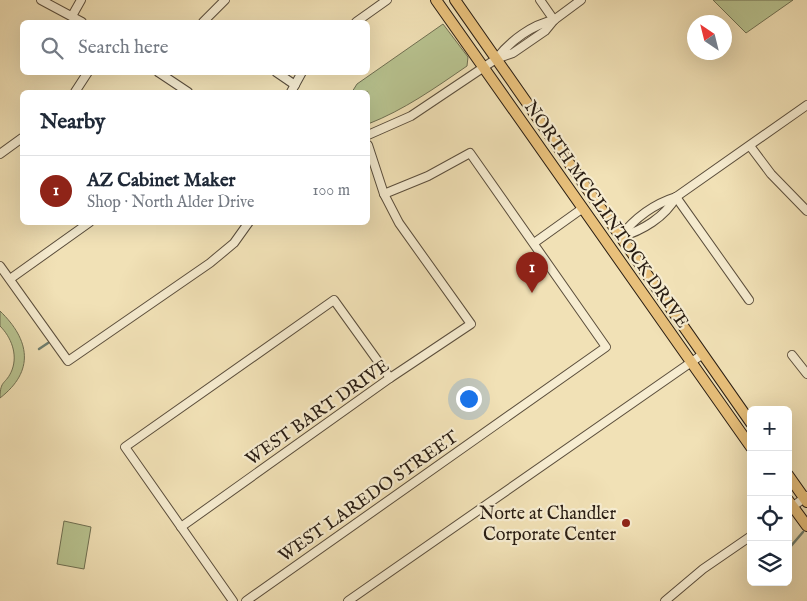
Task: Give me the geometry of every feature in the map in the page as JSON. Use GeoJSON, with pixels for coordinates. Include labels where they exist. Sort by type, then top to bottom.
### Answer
{"type":"FeatureCollection","features":[{"type":"Feature","properties":{"kind":"main road","name":"NORTH MCCLINTOCK DRIVE"},"geometry":{"type":"LineString","coordinates":[[436,0],[747,441]]}},
{"type":"Feature","properties":{"kind":"main road","name":"NORTH MCCLINTOCK DRIVE"},"geometry":{"type":"LineString","coordinates":[[454,0],[747,417]]}},
{"type":"Feature","properties":{"kind":"main road"},"geometry":{"type":"LineString","coordinates":[[792,480],[806,499]]}},
{"type":"Feature","properties":{"kind":"main road"},"geometry":{"type":"LineString","coordinates":[[792,507],[807,526]]}},
{"type":"Feature","properties":{"kind":"street"},"geometry":{"type":"LineString","coordinates":[[41,0],[79,20]]}},
{"type":"Feature","properties":{"kind":"street"},"geometry":{"type":"LineString","coordinates":[[72,16],[81,0]]}},
{"type":"Feature","properties":{"kind":"street"},"geometry":{"type":"LineString","coordinates":[[204,20],[225,0]]}},
{"type":"Feature","properties":{"kind":"street"},"geometry":{"type":"LineString","coordinates":[[359,20],[387,0]]}},
{"type":"Feature","properties":{"kind":"street"},"geometry":{"type":"LineString","coordinates":[[540,0],[554,20]]}},
{"type":"Feature","properties":{"kind":"street"},"geometry":{"type":"LineString","coordinates":[[370,134],[411,116],[484,68],[496,59],[507,46],[540,23],[554,20],[581,0]]}},
{"type":"Feature","properties":{"kind":"street"},"geometry":{"type":"LineString","coordinates":[[75,90],[86,75]]}},
{"type":"Feature","properties":{"kind":"street"},"geometry":{"type":"LineString","coordinates":[[162,75],[185,90]]}},
{"type":"Feature","properties":{"kind":"street"},"geometry":{"type":"LineString","coordinates":[[279,75],[293,89],[300,75]]}},
{"type":"Feature","properties":{"kind":"street"},"geometry":{"type":"LineString","coordinates":[[620,237],[629,225],[663,201],[676,197],[807,105]]}},
{"type":"Feature","properties":{"kind":"street"},"geometry":{"type":"LineString","coordinates":[[0,154],[20,139]]}},
{"type":"Feature","properties":{"kind":"street"},"geometry":{"type":"LineString","coordinates":[[750,146],[777,181],[807,211]]}},
{"type":"Feature","properties":{"kind":"street"},"geometry":{"type":"LineString","coordinates":[[370,151],[384,194],[428,176],[470,153],[534,243],[583,208]]}},
{"type":"Feature","properties":{"kind":"street","name":"WEST BART DRIVE"},"geometry":{"type":"LineString","coordinates":[[181,527],[390,378],[471,324],[399,223],[384,194]]}},
{"type":"Feature","properties":{"kind":"street"},"geometry":{"type":"LineString","coordinates":[[676,197],[749,300]]}},
{"type":"Feature","properties":{"kind":"street"},"geometry":{"type":"LineString","coordinates":[[10,279],[86,225]]}},
{"type":"Feature","properties":{"kind":"street"},"geometry":{"type":"LineString","coordinates":[[0,266],[68,362],[210,263],[234,243],[248,225]]}},
{"type":"Feature","properties":{"kind":"street","name":"WEST LAREDO STREET"},"geometry":{"type":"LineString","coordinates":[[246,601],[606,347],[534,243]]}},
{"type":"Feature","properties":{"kind":"street"},"geometry":{"type":"LineString","coordinates":[[233,601],[125,447],[334,300],[390,378]]}},
{"type":"Feature","properties":{"kind":"street"},"geometry":{"type":"LineString","coordinates":[[348,601],[703,354]]}},
{"type":"Feature","properties":{"kind":"street"},"geometry":{"type":"LineString","coordinates":[[792,355],[807,374]]}},
{"type":"Feature","properties":{"kind":"street"},"geometry":{"type":"LineString","coordinates":[[792,504],[806,499]]}},
{"type":"Feature","properties":{"kind":"street"},"geometry":{"type":"LineString","coordinates":[[665,601],[702,569],[747,539]]}},
{"type":"Feature","properties":{"kind":"green space"},"geometry":{"type":"Polygon","coordinates":[[[713,0],[793,0],[746,33],[732,19],[732,15],[728,15],[713,0]]]}},
{"type":"Feature","properties":{"kind":"green space"},"geometry":{"type":"Polygon","coordinates":[[[443,24],[468,57],[467,66],[407,105],[370,123],[370,90],[353,90],[357,84],[443,24]]]}},
{"type":"Feature","properties":{"kind":"green space"},"geometry":{"type":"Polygon","coordinates":[[[0,311],[18,333],[24,355],[19,377],[0,398],[2,385],[10,375],[14,364],[14,352],[7,335],[0,326],[0,311]]]}},
{"type":"Feature","properties":{"kind":"green space"},"geometry":{"type":"Polygon","coordinates":[[[64,521],[91,527],[84,569],[57,564],[64,521]]]}},
{"type":"Feature","properties":{"kind":"waterway"},"geometry":{"type":"LineString","coordinates":[[39,349],[48,343]]}},
{"type":"Feature","properties":{"kind":"waterway"},"geometry":{"type":"LineString","coordinates":[[792,545],[803,532]]}},
{"type":"Feature","properties":{"kind":"place","name":"AZ Cabinet Maker"},"geometry":{"type":"Point","coordinates":[532,293]}},
{"type":"Feature","properties":{"kind":"place","name":"Norte at Chandler Corporate Center"},"geometry":{"type":"Point","coordinates":[626,523]}}]}
